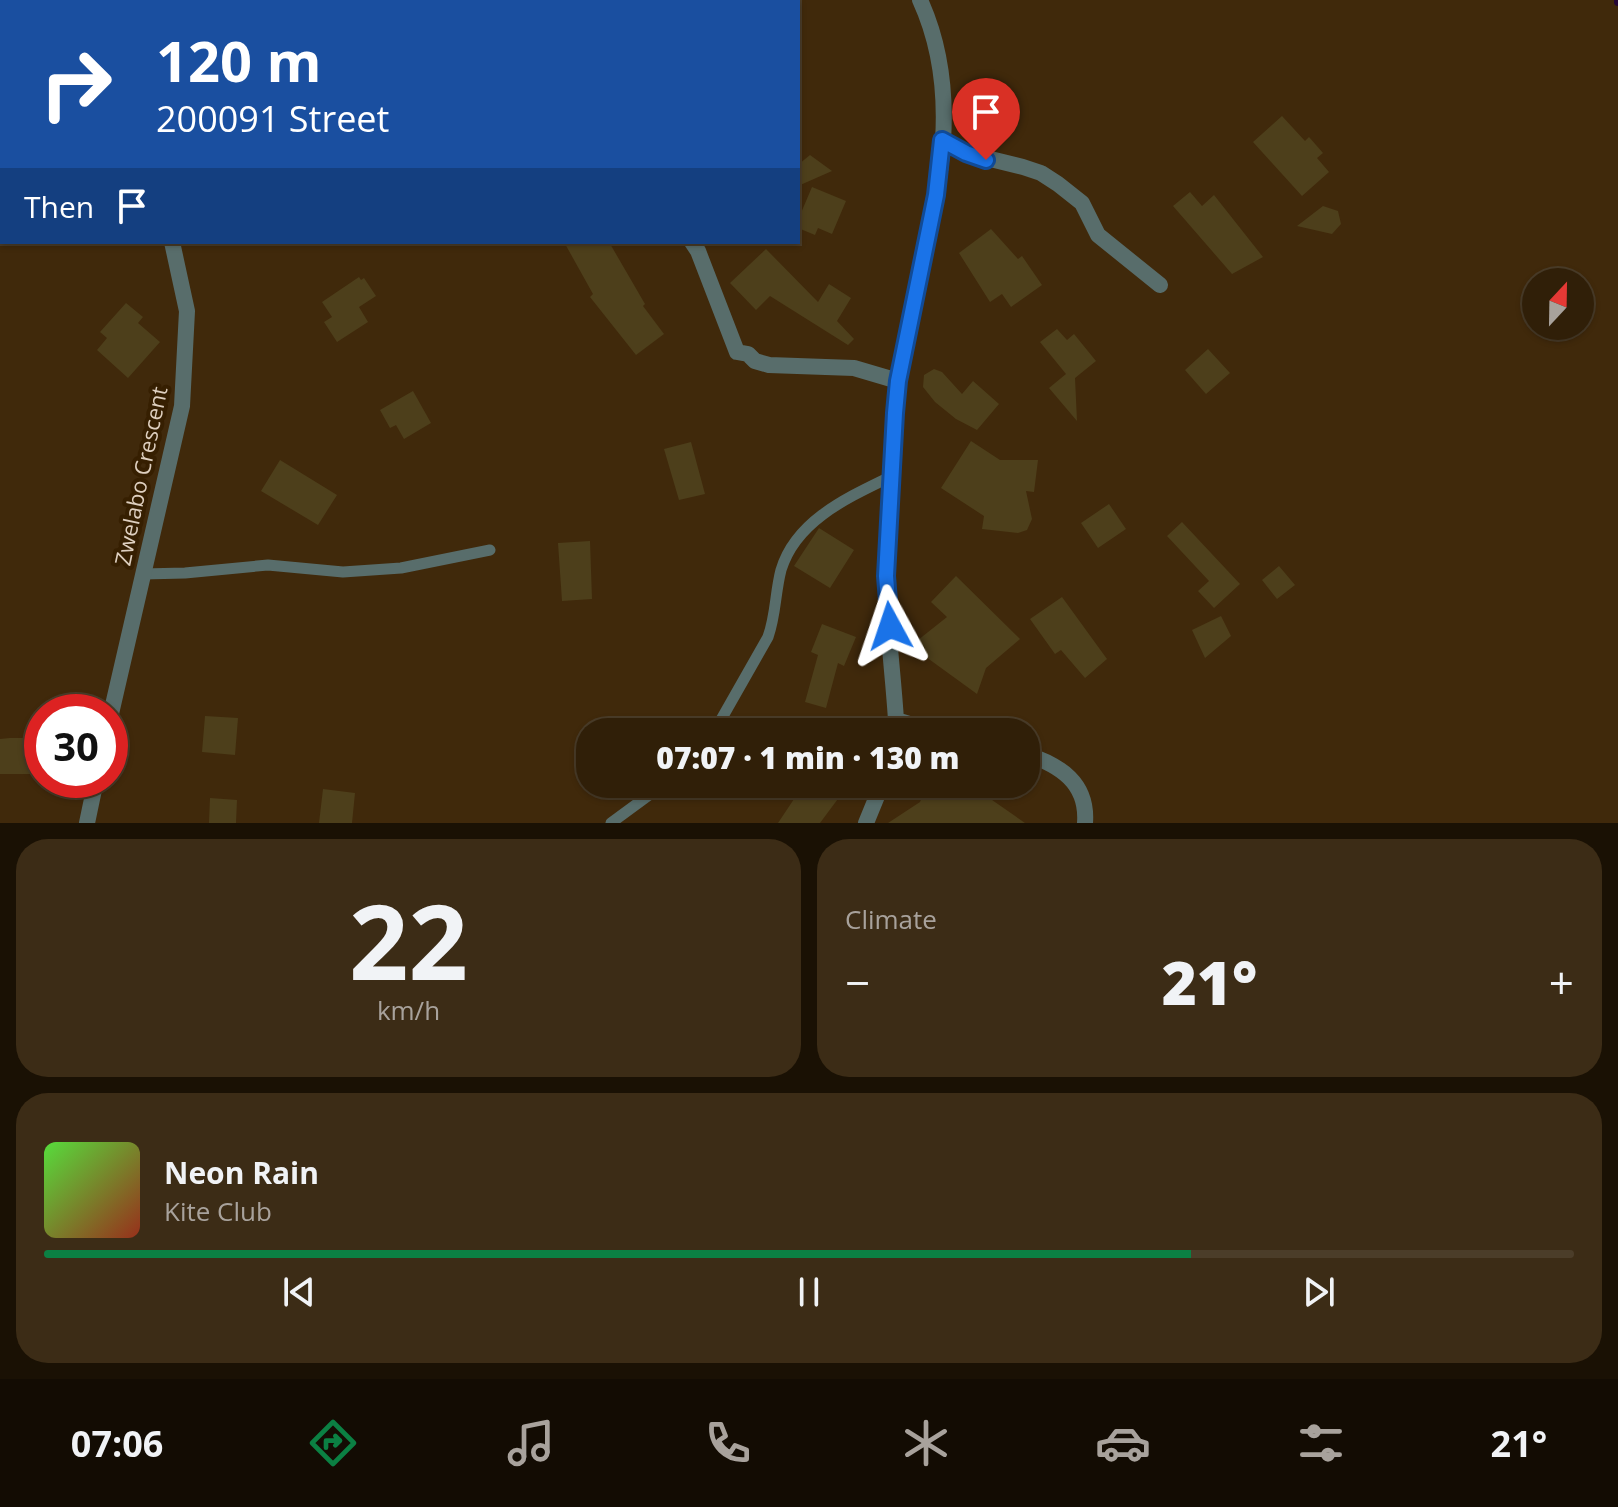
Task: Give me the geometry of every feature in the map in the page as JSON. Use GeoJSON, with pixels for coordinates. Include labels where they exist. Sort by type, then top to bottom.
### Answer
{"type":"FeatureCollection","features":[{"type":"Feature","properties":{"kind":"street"},"geometry":{"type":"LineString","coordinates":[[895,718],[886,576],[898,381],[936,195],[945,100],[939,56],[920,0]]}},
{"type":"Feature","properties":{"kind":"street"},"geometry":{"type":"LineString","coordinates":[[942,140],[976,157],[1041,173],[1058,184],[1082,203],[1098,235],[1105,242],[1160,285]]}},
{"type":"Feature","properties":{"kind":"street","name":"Zwelabo Crescent"},"geometry":{"type":"LineString","coordinates":[[116,694],[182,406],[187,311],[172,244]]}},
{"type":"Feature","properties":{"kind":"street"},"geometry":{"type":"LineString","coordinates":[[693,244],[737,352],[769,365],[854,368],[898,381]]}},
{"type":"Feature","properties":{"kind":"street"},"geometry":{"type":"LineString","coordinates":[[1040,760],[1074,779],[1086,809],[1085,823]]}},
{"type":"Feature","properties":{"kind":"street"},"geometry":{"type":"LineString","coordinates":[[87,823],[92,798]]}},
{"type":"Feature","properties":{"kind":"street"},"geometry":{"type":"LineString","coordinates":[[866,823],[876,798]]}},
{"type":"Feature","properties":{"kind":"lane"},"geometry":{"type":"LineString","coordinates":[[722,718],[768,637],[780,572],[787,554],[809,524],[821,515],[892,476]]}},
{"type":"Feature","properties":{"kind":"lane"},"geometry":{"type":"LineString","coordinates":[[143,574],[268,565],[343,572],[386,569],[490,550]]}},
{"type":"Feature","properties":{"kind":"lane"},"geometry":{"type":"LineString","coordinates":[[611,823],[645,798]]}},
{"type":"Feature","properties":{"kind":"building"},"geometry":{"type":"Polygon","coordinates":[[[1282,116],[1305,141],[1309,137],[1323,153],[1317,158],[1329,172],[1302,196],[1253,142],[1282,116]]]}},
{"type":"Feature","properties":{"kind":"building"},"geometry":{"type":"Polygon","coordinates":[[[810,155],[832,171],[800,185],[800,163],[810,155]]]}},
{"type":"Feature","properties":{"kind":"building"},"geometry":{"type":"Polygon","coordinates":[[[812,187],[846,201],[832,234],[818,228],[815,235],[800,229],[800,215],[812,187]]]}},
{"type":"Feature","properties":{"kind":"building"},"geometry":{"type":"Polygon","coordinates":[[[1190,192],[1202,206],[1214,195],[1263,257],[1232,274],[1173,206],[1190,192]]]}},
{"type":"Feature","properties":{"kind":"building"},"geometry":{"type":"Polygon","coordinates":[[[1323,206],[1338,211],[1341,224],[1332,234],[1297,226],[1323,206]]]}},
{"type":"Feature","properties":{"kind":"building"},"geometry":{"type":"Polygon","coordinates":[[[991,229],[1018,259],[1022,256],[1042,285],[1011,307],[1002,294],[990,302],[959,253],[991,229]]]}},
{"type":"Feature","properties":{"kind":"building"},"geometry":{"type":"Polygon","coordinates":[[[565,244],[610,244],[645,304],[643,306],[664,334],[636,355],[590,297],[593,294],[565,244]]]}},
{"type":"Feature","properties":{"kind":"building"},"geometry":{"type":"Polygon","coordinates":[[[766,249],[818,302],[829,284],[851,298],[837,321],[854,339],[848,345],[770,296],[756,310],[730,283],[766,249]]]}},
{"type":"Feature","properties":{"kind":"building"},"geometry":{"type":"Polygon","coordinates":[[[359,277],[361,280],[364,278],[376,296],[359,307],[368,322],[337,342],[324,322],[332,317],[322,302],[359,277]]]}},
{"type":"Feature","properties":{"kind":"building"},"geometry":{"type":"Polygon","coordinates":[[[126,303],[143,317],[138,323],[160,342],[128,378],[97,350],[107,338],[100,332],[126,303]]]}},
{"type":"Feature","properties":{"kind":"building"},"geometry":{"type":"Polygon","coordinates":[[[1057,329],[1067,340],[1074,334],[1096,361],[1075,378],[1077,421],[1049,388],[1066,374],[1040,342],[1057,329]]]}},
{"type":"Feature","properties":{"kind":"building"},"geometry":{"type":"Polygon","coordinates":[[[1208,349],[1230,373],[1206,394],[1185,370],[1208,349]]]}},
{"type":"Feature","properties":{"kind":"building"},"geometry":{"type":"Polygon","coordinates":[[[934,369],[942,372],[962,394],[973,381],[999,404],[977,430],[956,419],[935,402],[923,387],[924,375],[934,369]]]}},
{"type":"Feature","properties":{"kind":"building"},"geometry":{"type":"Polygon","coordinates":[[[413,391],[431,423],[404,439],[396,425],[390,428],[380,410],[413,391]]]}},
{"type":"Feature","properties":{"kind":"building"},"geometry":{"type":"Polygon","coordinates":[[[971,441],[1000,460],[1038,460],[1034,492],[1026,491],[1032,519],[1027,530],[1018,533],[982,529],[984,516],[941,488],[971,441]]]}},
{"type":"Feature","properties":{"kind":"building"},"geometry":{"type":"Polygon","coordinates":[[[691,442],[705,494],[679,500],[664,449],[691,442]]]}},
{"type":"Feature","properties":{"kind":"building"},"geometry":{"type":"Polygon","coordinates":[[[280,460],[337,495],[318,525],[261,491],[280,460]]]}},
{"type":"Feature","properties":{"kind":"building"},"geometry":{"type":"Polygon","coordinates":[[[1109,504],[1126,529],[1098,548],[1081,523],[1109,504]]]}},
{"type":"Feature","properties":{"kind":"building"},"geometry":{"type":"Polygon","coordinates":[[[1182,522],[1240,584],[1214,608],[1198,591],[1209,581],[1167,536],[1182,522]]]}},
{"type":"Feature","properties":{"kind":"building"},"geometry":{"type":"Polygon","coordinates":[[[819,528],[854,550],[830,588],[794,566],[819,528]]]}},
{"type":"Feature","properties":{"kind":"building"},"geometry":{"type":"Polygon","coordinates":[[[590,541],[592,599],[562,601],[558,543],[590,541]]]}},
{"type":"Feature","properties":{"kind":"building"},"geometry":{"type":"Polygon","coordinates":[[[1279,566],[1295,585],[1277,599],[1262,580],[1279,566]]]}},
{"type":"Feature","properties":{"kind":"building"},"geometry":{"type":"Polygon","coordinates":[[[956,576],[1020,639],[986,668],[977,694],[926,657],[918,640],[947,617],[931,602],[956,576]]]}},
{"type":"Feature","properties":{"kind":"building"},"geometry":{"type":"Polygon","coordinates":[[[1062,597],[1107,659],[1085,678],[1061,650],[1055,654],[1030,619],[1062,597]]]}},
{"type":"Feature","properties":{"kind":"building"},"geometry":{"type":"Polygon","coordinates":[[[1221,616],[1231,636],[1205,658],[1192,630],[1221,616]]]}},
{"type":"Feature","properties":{"kind":"building"},"geometry":{"type":"Polygon","coordinates":[[[822,624],[856,637],[844,666],[838,663],[826,708],[805,702],[818,655],[811,652],[822,624]]]}},
{"type":"Feature","properties":{"kind":"building"},"geometry":{"type":"Polygon","coordinates":[[[205,716],[238,718],[235,755],[202,752],[205,716]]]}},
{"type":"Feature","properties":{"kind":"building"},"geometry":{"type":"Polygon","coordinates":[[[24,738],[24,774],[0,774],[0,739],[24,738]]]}},
{"type":"Feature","properties":{"kind":"building"},"geometry":{"type":"Polygon","coordinates":[[[323,789],[355,793],[352,823],[319,823],[323,789]]]}},
{"type":"Feature","properties":{"kind":"building"},"geometry":{"type":"Polygon","coordinates":[[[210,798],[237,800],[236,823],[209,823],[210,798]]]}},
{"type":"Feature","properties":{"kind":"building"},"geometry":{"type":"Polygon","coordinates":[[[795,798],[839,798],[820,823],[778,823],[795,798]]]}},
{"type":"Feature","properties":{"kind":"building"},"geometry":{"type":"Polygon","coordinates":[[[922,798],[989,798],[1025,823],[888,823],[922,798]]]}},
{"type":"Feature","properties":{"kind":"route"},"geometry":{"type":"LineString","coordinates":[[890,626],[886,576],[898,381],[936,195],[942,140],[986,160]]}}]}
